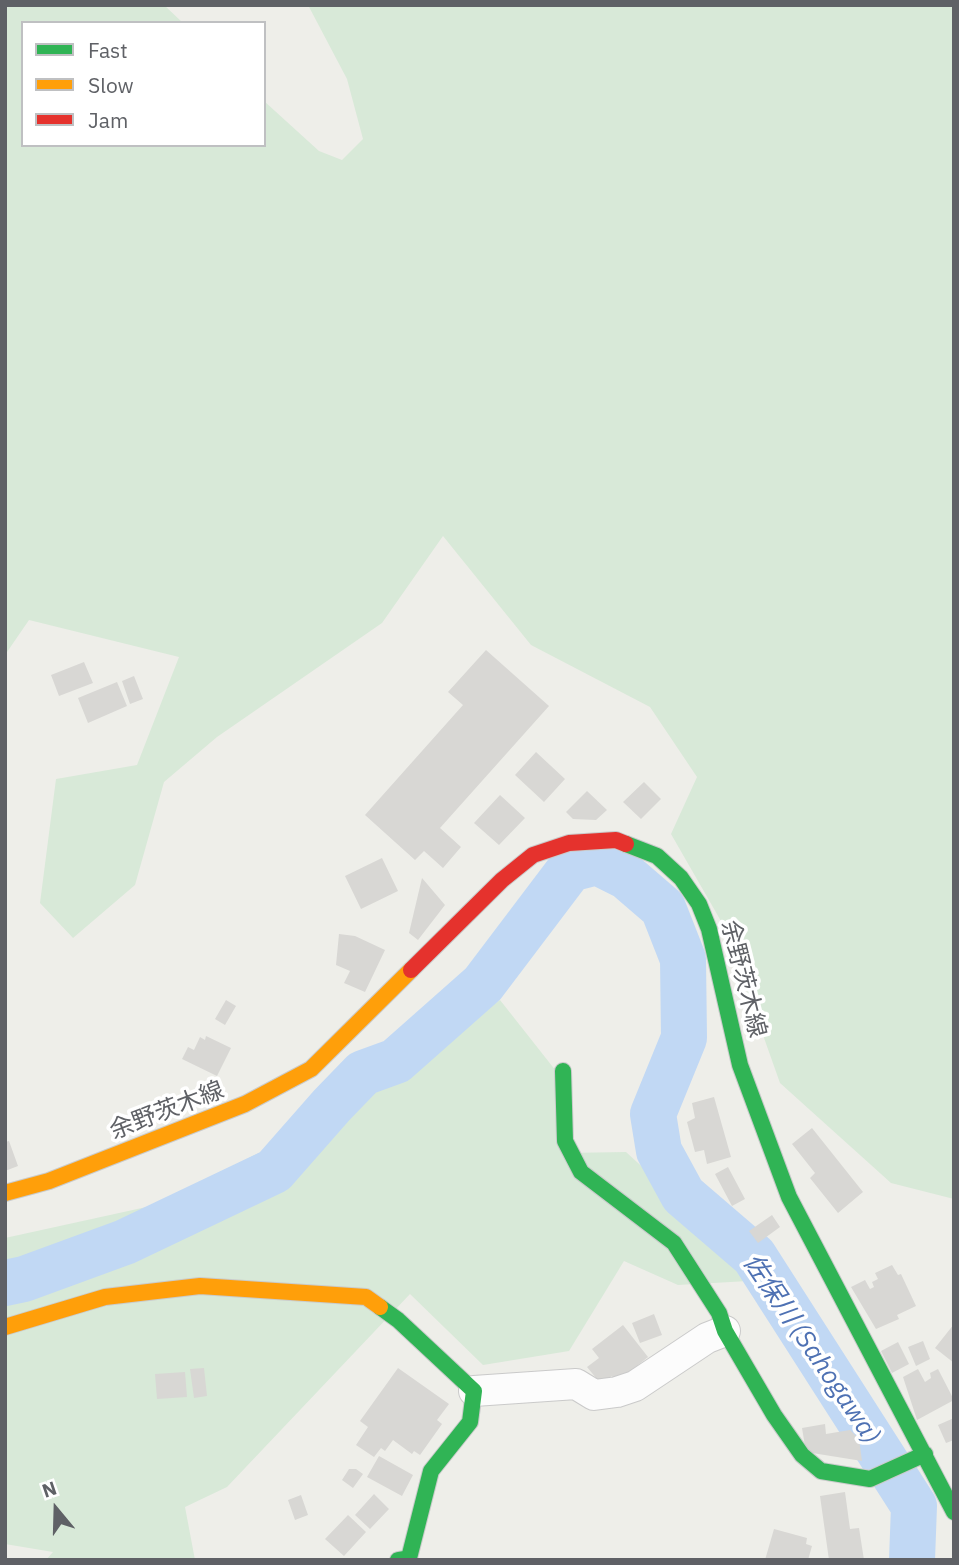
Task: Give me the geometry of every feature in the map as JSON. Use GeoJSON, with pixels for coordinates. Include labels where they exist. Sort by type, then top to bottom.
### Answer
{"type":"FeatureCollection","features":[{"type":"Feature","properties":{"kind":"main road","name":"余野茨木線"},"geometry":{"type":"LineString","coordinates":[[5,1193],[49,1181],[245,1104],[311,1069],[502,880],[533,855],[569,843],[616,839],[657,856],[681,878],[699,904],[709,929],[740,1065],[789,1197],[954,1512]]}},
{"type":"Feature","properties":{"kind":"main road"},"geometry":{"type":"LineString","coordinates":[[563,1071],[565,1142],[581,1172],[674,1243],[719,1313],[725,1331],[774,1415],[802,1455],[821,1471],[870,1479],[925,1454]]}},
{"type":"Feature","properties":{"kind":"main road"},"geometry":{"type":"LineString","coordinates":[[5,1326],[105,1297],[153,1290],[222,1287],[366,1297],[398,1320],[474,1391],[470,1422],[431,1471],[409,1558],[398,1560]]}},
{"type":"Feature","properties":{"kind":"street"},"geometry":{"type":"LineString","coordinates":[[474,1391],[576,1384],[594,1395],[617,1392],[635,1386],[707,1338],[725,1331]]}},
{"type":"Feature","properties":{"kind":"green space"},"geometry":{"type":"Polygon","coordinates":[[[5,5],[164,5],[181,21],[21,21],[21,147],[266,147],[266,103],[319,151],[342,160],[363,139],[347,79],[308,5],[954,5],[954,1199],[891,1183],[780,1083],[725,928],[671,834],[697,777],[650,707],[531,645],[443,536],[382,623],[217,737],[164,782],[135,885],[73,938],[40,903],[56,779],[137,765],[179,657],[29,620],[5,655],[5,5]]]}},
{"type":"Feature","properties":{"kind":"green space"},"geometry":{"type":"Polygon","coordinates":[[[500,1000],[556,1071],[565,1153],[626,1152],[766,1280],[678,1285],[624,1261],[569,1351],[483,1365],[410,1294],[227,1487],[185,1507],[195,1560],[46,1560],[53,1552],[5,1544],[5,1238],[151,1206],[338,1114],[500,1000]]]}},
{"type":"Feature","properties":{"kind":"building"},"geometry":{"type":"Polygon","coordinates":[[[486,650],[549,706],[440,828],[461,847],[443,868],[424,851],[415,860],[365,815],[463,705],[448,692],[486,650]]]}},
{"type":"Feature","properties":{"kind":"building"},"geometry":{"type":"Polygon","coordinates":[[[84,662],[93,683],[59,696],[51,675],[84,662]]]}},
{"type":"Feature","properties":{"kind":"building"},"geometry":{"type":"Polygon","coordinates":[[[134,676],[143,699],[130,704],[122,681],[134,676]]]}},
{"type":"Feature","properties":{"kind":"building"},"geometry":{"type":"Polygon","coordinates":[[[117,682],[127,706],[88,723],[78,698],[117,682]]]}},
{"type":"Feature","properties":{"kind":"building"},"geometry":{"type":"Polygon","coordinates":[[[536,752],[565,779],[544,802],[515,775],[536,752]]]}},
{"type":"Feature","properties":{"kind":"building"},"geometry":{"type":"Polygon","coordinates":[[[644,782],[661,799],[641,819],[623,802],[644,782]]]}},
{"type":"Feature","properties":{"kind":"building"},"geometry":{"type":"Polygon","coordinates":[[[587,791],[607,810],[596,820],[573,819],[566,812],[587,791]]]}},
{"type":"Feature","properties":{"kind":"building"},"geometry":{"type":"Polygon","coordinates":[[[500,795],[525,818],[499,845],[474,823],[500,795]]]}},
{"type":"Feature","properties":{"kind":"building"},"geometry":{"type":"Polygon","coordinates":[[[382,858],[398,891],[361,909],[345,876],[382,858]]]}},
{"type":"Feature","properties":{"kind":"building"},"geometry":{"type":"Polygon","coordinates":[[[422,878],[445,905],[418,940],[409,933],[422,878]]]}},
{"type":"Feature","properties":{"kind":"building"},"geometry":{"type":"Polygon","coordinates":[[[339,934],[355,936],[385,950],[365,992],[344,983],[350,971],[336,965],[339,934]]]}},
{"type":"Feature","properties":{"kind":"building"},"geometry":{"type":"Polygon","coordinates":[[[226,1000],[236,1006],[225,1025],[215,1019],[226,1000]]]}},
{"type":"Feature","properties":{"kind":"building"},"geometry":{"type":"Polygon","coordinates":[[[206,1036],[231,1048],[217,1076],[182,1059],[188,1047],[194,1050],[200,1037],[205,1040],[206,1036]]]}},
{"type":"Feature","properties":{"kind":"building"},"geometry":{"type":"Polygon","coordinates":[[[714,1097],[731,1157],[707,1164],[704,1150],[695,1152],[687,1122],[695,1118],[692,1103],[714,1097]]]}},
{"type":"Feature","properties":{"kind":"building"},"geometry":{"type":"Polygon","coordinates":[[[812,1128],[863,1192],[838,1213],[810,1178],[815,1173],[792,1144],[812,1128]]]}},
{"type":"Feature","properties":{"kind":"building"},"geometry":{"type":"Polygon","coordinates":[[[9,1141],[18,1166],[5,1171],[5,1142],[9,1141]]]}},
{"type":"Feature","properties":{"kind":"building"},"geometry":{"type":"Polygon","coordinates":[[[728,1167],[745,1199],[732,1206],[715,1174],[728,1167]]]}},
{"type":"Feature","properties":{"kind":"building"},"geometry":{"type":"Polygon","coordinates":[[[772,1215],[780,1227],[758,1243],[749,1231],[772,1215]]]}},
{"type":"Feature","properties":{"kind":"building"},"geometry":{"type":"Polygon","coordinates":[[[892,1265],[898,1275],[901,1274],[916,1306],[897,1315],[899,1319],[876,1329],[851,1287],[865,1280],[870,1289],[874,1287],[872,1282],[878,1279],[875,1273],[892,1265]]]}},
{"type":"Feature","properties":{"kind":"building"},"geometry":{"type":"Polygon","coordinates":[[[654,1314],[662,1335],[640,1343],[632,1323],[654,1314]]]}},
{"type":"Feature","properties":{"kind":"building"},"geometry":{"type":"Polygon","coordinates":[[[954,1324],[954,1363],[935,1348],[954,1324]]]}},
{"type":"Feature","properties":{"kind":"building"},"geometry":{"type":"Polygon","coordinates":[[[623,1325],[648,1357],[617,1382],[612,1376],[601,1384],[587,1367],[599,1358],[592,1349],[623,1325]]]}},
{"type":"Feature","properties":{"kind":"building"},"geometry":{"type":"Polygon","coordinates":[[[923,1341],[930,1359],[916,1366],[908,1347],[923,1341]]]}},
{"type":"Feature","properties":{"kind":"building"},"geometry":{"type":"Polygon","coordinates":[[[898,1342],[909,1364],[892,1373],[881,1351],[898,1342]]]}},
{"type":"Feature","properties":{"kind":"building"},"geometry":{"type":"Polygon","coordinates":[[[204,1368],[207,1396],[194,1398],[190,1369],[204,1368]]]}},
{"type":"Feature","properties":{"kind":"building"},"geometry":{"type":"Polygon","coordinates":[[[398,1368],[449,1404],[437,1420],[442,1424],[420,1455],[414,1451],[412,1454],[393,1440],[385,1451],[381,1448],[374,1457],[356,1445],[368,1427],[360,1421],[398,1368]]]}},
{"type":"Feature","properties":{"kind":"building"},"geometry":{"type":"Polygon","coordinates":[[[918,1369],[925,1382],[931,1378],[930,1373],[938,1369],[954,1400],[917,1420],[903,1377],[918,1369]]]}},
{"type":"Feature","properties":{"kind":"building"},"geometry":{"type":"Polygon","coordinates":[[[185,1372],[187,1397],[157,1399],[155,1374],[185,1372]]]}},
{"type":"Feature","properties":{"kind":"building"},"geometry":{"type":"Polygon","coordinates":[[[954,1418],[954,1440],[946,1443],[938,1425],[954,1418]]]}},
{"type":"Feature","properties":{"kind":"building"},"geometry":{"type":"Polygon","coordinates":[[[825,1424],[826,1434],[850,1430],[859,1439],[862,1461],[806,1452],[802,1428],[825,1424]]]}},
{"type":"Feature","properties":{"kind":"building"},"geometry":{"type":"Polygon","coordinates":[[[379,1456],[413,1475],[402,1496],[367,1477],[379,1456]]]}},
{"type":"Feature","properties":{"kind":"building"},"geometry":{"type":"Polygon","coordinates":[[[349,1469],[356,1469],[363,1474],[353,1488],[342,1480],[349,1469]]]}},
{"type":"Feature","properties":{"kind":"building"},"geometry":{"type":"Polygon","coordinates":[[[845,1492],[850,1529],[859,1528],[864,1560],[829,1560],[820,1496],[845,1492]]]}},
{"type":"Feature","properties":{"kind":"building"},"geometry":{"type":"Polygon","coordinates":[[[374,1494],[389,1509],[370,1529],[355,1515],[374,1494]]]}},
{"type":"Feature","properties":{"kind":"building"},"geometry":{"type":"Polygon","coordinates":[[[301,1495],[308,1515],[295,1520],[288,1500],[301,1495]]]}},
{"type":"Feature","properties":{"kind":"building"},"geometry":{"type":"Polygon","coordinates":[[[348,1515],[366,1532],[344,1556],[325,1539],[348,1515]]]}},
{"type":"Feature","properties":{"kind":"building"},"geometry":{"type":"Polygon","coordinates":[[[774,1529],[807,1538],[806,1544],[812,1546],[808,1560],[765,1560],[774,1529]]]}},
{"type":"Feature","properties":{"kind":"waterway","name":"佐保川 (Sahogawa)"},"geometry":{"type":"LineString","coordinates":[[5,1283],[24,1279],[125,1242],[274,1171],[363,1073],[396,1061],[483,984],[570,869],[597,862],[627,877],[663,908],[683,959],[684,1038],[653,1114],[659,1151],[683,1195],[754,1256],[914,1506],[912,1560]]}},
{"type":"Feature","properties":{"kind":"traffic: fast"},"geometry":{"type":"LineString","coordinates":[[626,844],[657,856],[681,878],[699,904],[709,929],[740,1065],[789,1197],[954,1512]]}},
{"type":"Feature","properties":{"kind":"traffic: fast"},"geometry":{"type":"LineString","coordinates":[[563,1071],[565,1141],[581,1172],[674,1243],[719,1313],[725,1331],[774,1415],[802,1455],[821,1471],[870,1479],[925,1454]]}},
{"type":"Feature","properties":{"kind":"traffic: fast"},"geometry":{"type":"LineString","coordinates":[[380,1307],[398,1320],[474,1391],[470,1422],[431,1471],[409,1558],[398,1560]]}},
{"type":"Feature","properties":{"kind":"traffic: slow"},"geometry":{"type":"LineString","coordinates":[[5,1193],[49,1181],[245,1104],[311,1069],[411,970]]}},
{"type":"Feature","properties":{"kind":"traffic: slow"},"geometry":{"type":"LineString","coordinates":[[5,1327],[105,1297],[200,1286],[366,1297],[380,1307]]}},
{"type":"Feature","properties":{"kind":"traffic: jam"},"geometry":{"type":"LineString","coordinates":[[411,970],[502,880],[533,855],[569,843],[616,840],[626,844]]}}]}
